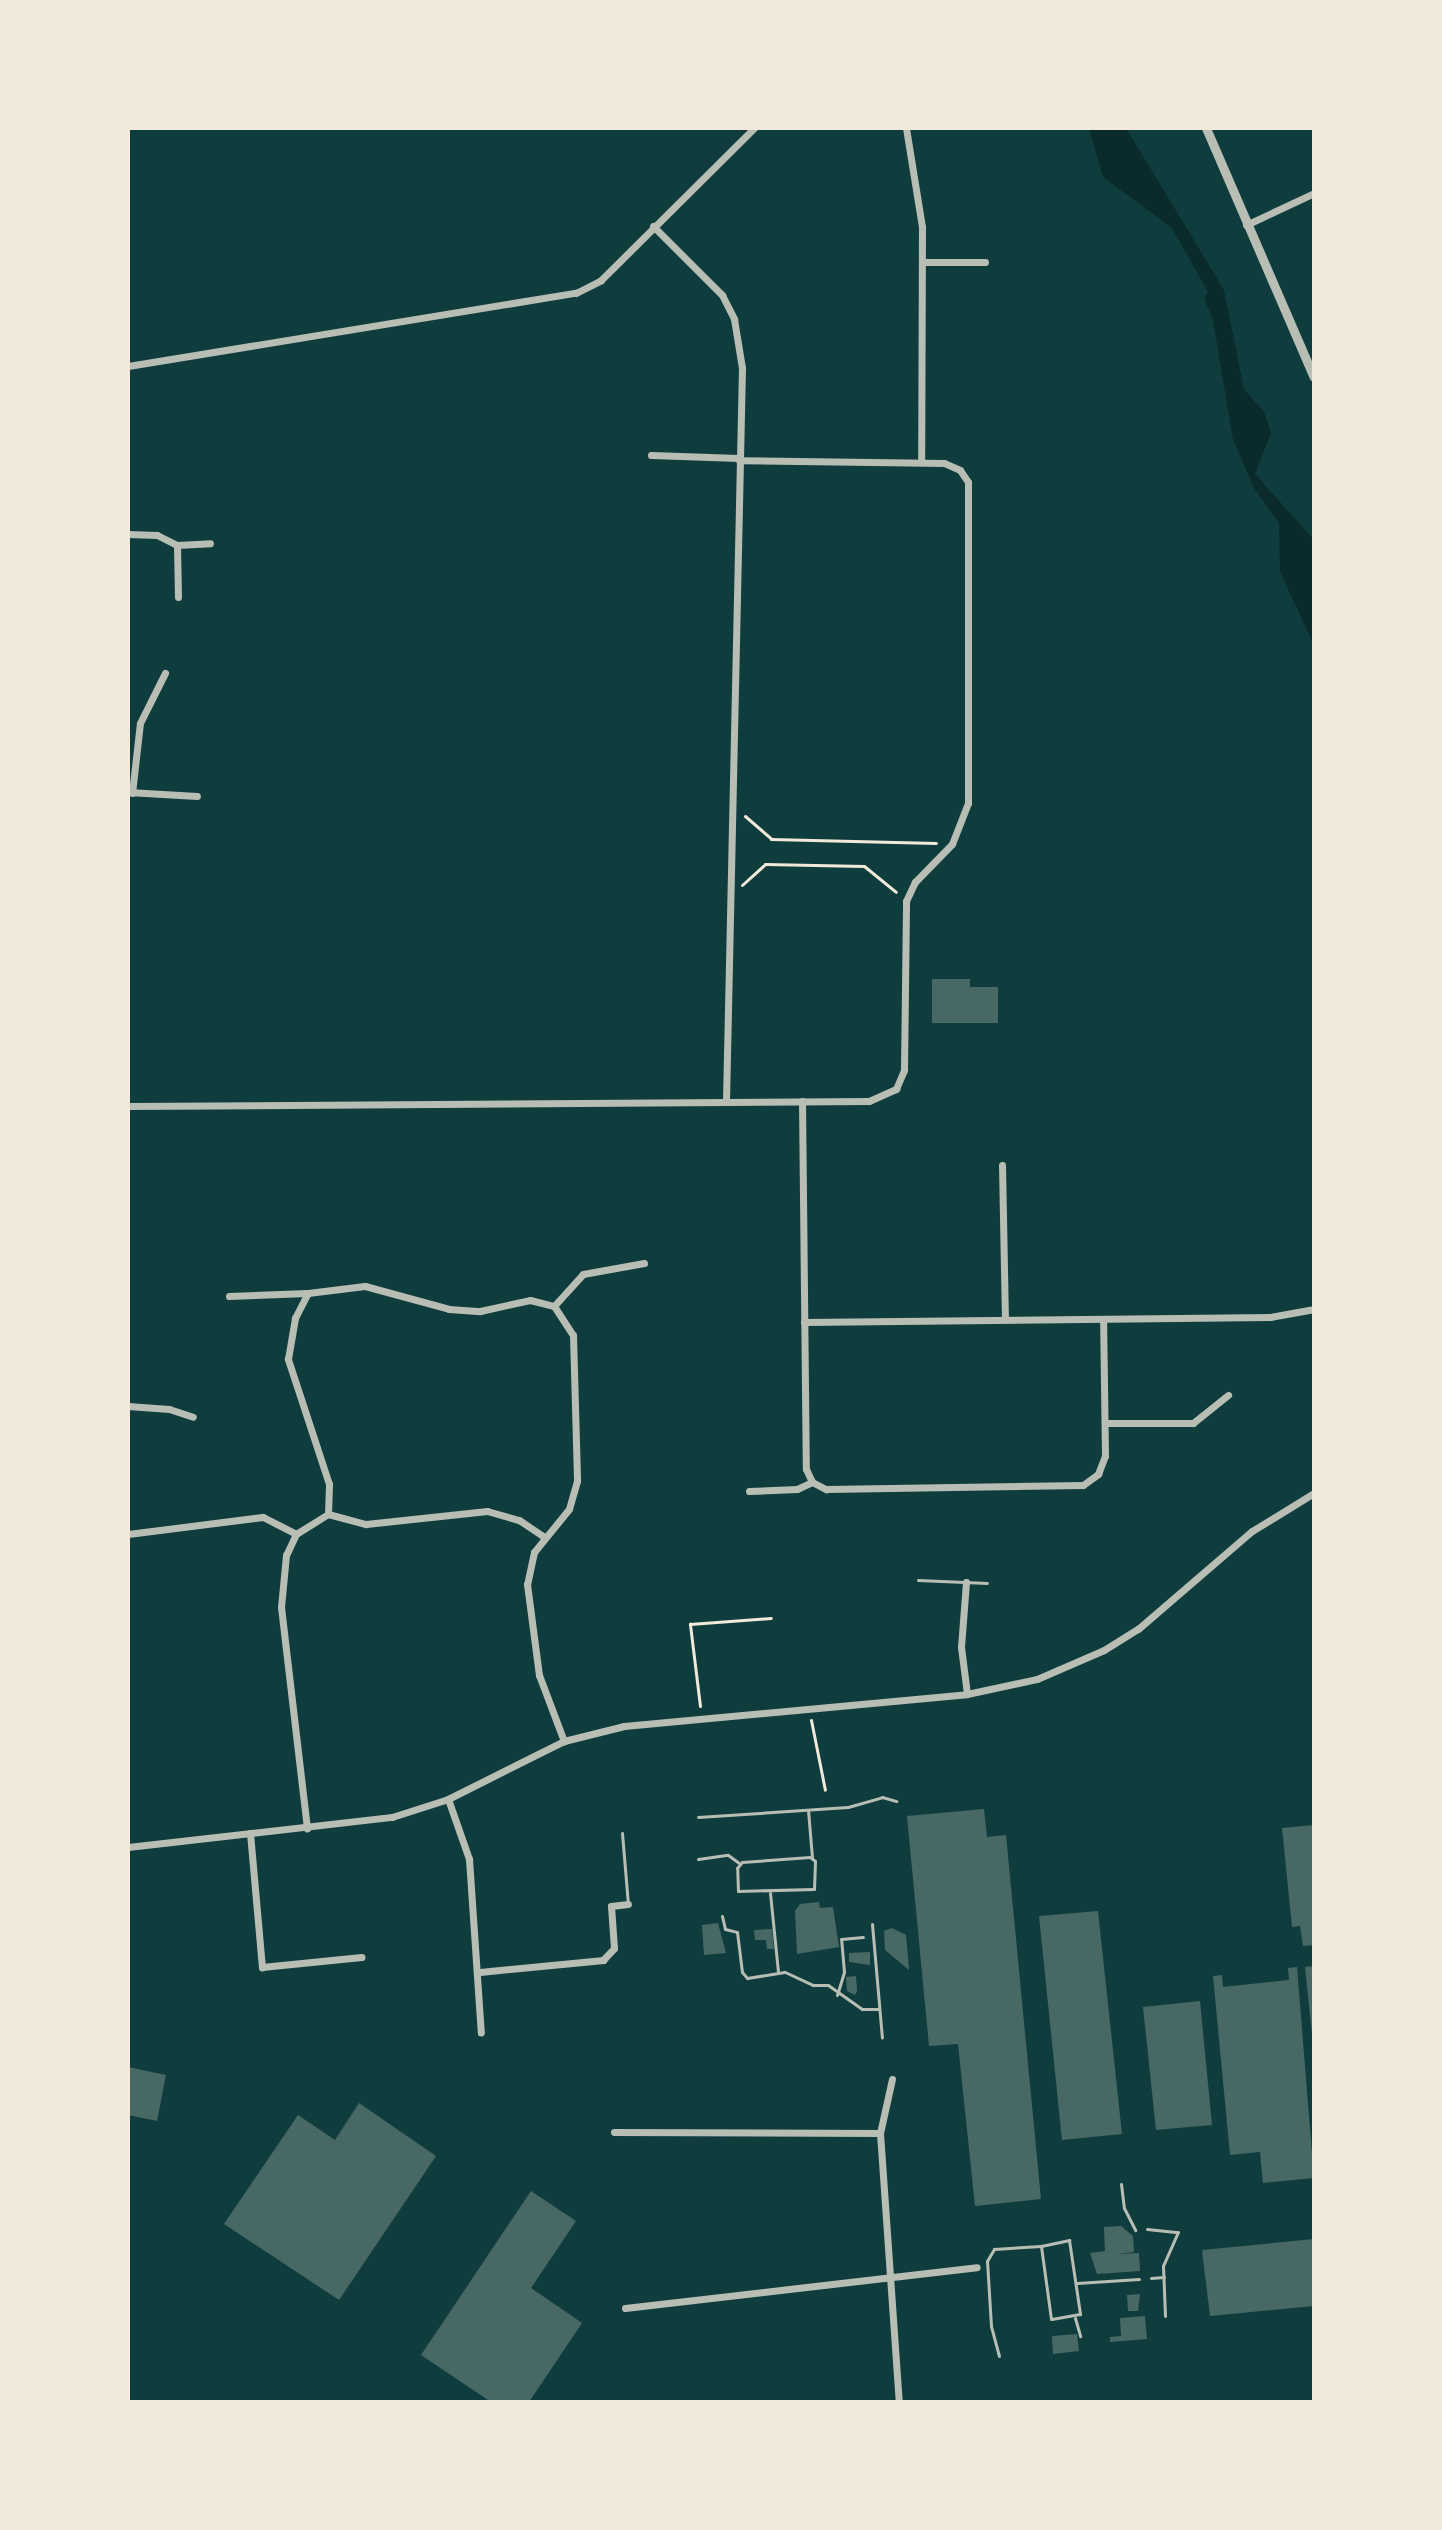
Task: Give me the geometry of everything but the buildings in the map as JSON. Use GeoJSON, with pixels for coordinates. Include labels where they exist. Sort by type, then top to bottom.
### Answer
{"type":"FeatureCollection","features":[{"type":"Feature","properties":{"kind":"street"},"geometry":{"type":"LineString","coordinates":[[128,366],[558,300],[601,280],[754,128]]}},
{"type":"Feature","properties":{"kind":"street"},"geometry":{"type":"LineString","coordinates":[[906,128],[922,262],[921,462]]}},
{"type":"Feature","properties":{"kind":"street"},"geometry":{"type":"LineString","coordinates":[[1206,128],[1246,225],[1311,362],[1314,377]]}},
{"type":"Feature","properties":{"kind":"street"},"geometry":{"type":"LineString","coordinates":[[1246,225],[1314,193]]}},
{"type":"Feature","properties":{"kind":"street"},"geometry":{"type":"LineString","coordinates":[[653,226],[722,295],[734,319],[742,368],[727,898],[726,1102]]}},
{"type":"Feature","properties":{"kind":"street"},"geometry":{"type":"LineString","coordinates":[[922,262],[985,262]]}},
{"type":"Feature","properties":{"kind":"street"},"geometry":{"type":"LineString","coordinates":[[128,1106],[869,1101],[896,1089],[902,1080],[906,901],[915,882],[952,844],[968,803],[971,495],[960,470],[921,462],[651,455]]}},
{"type":"Feature","properties":{"kind":"street"},"geometry":{"type":"LineString","coordinates":[[128,534],[157,535],[177,545],[210,543]]}},
{"type":"Feature","properties":{"kind":"street"},"geometry":{"type":"LineString","coordinates":[[177,545],[178,597]]}},
{"type":"Feature","properties":{"kind":"street"},"geometry":{"type":"LineString","coordinates":[[165,673],[140,723],[130,792],[197,796]]}},
{"type":"Feature","properties":{"kind":"street"},"geometry":{"type":"LineString","coordinates":[[802,1101],[806,1469],[812,1482],[826,1489],[1083,1485],[1103,1466],[1103,1319]]}},
{"type":"Feature","properties":{"kind":"street"},"geometry":{"type":"LineString","coordinates":[[1002,1165],[1005,1319]]}},
{"type":"Feature","properties":{"kind":"street"},"geometry":{"type":"LineString","coordinates":[[554,1306],[583,1274],[644,1263]]}},
{"type":"Feature","properties":{"kind":"street"},"geometry":{"type":"LineString","coordinates":[[229,1296],[308,1293],[365,1286],[449,1309],[480,1311],[530,1300],[554,1306],[573,1335],[577,1481],[569,1509],[543,1536],[528,1568],[533,1644],[564,1741]]}},
{"type":"Feature","properties":{"kind":"street"},"geometry":{"type":"LineString","coordinates":[[308,1293],[295,1318],[288,1359],[329,1484],[328,1514]]}},
{"type":"Feature","properties":{"kind":"street"},"geometry":{"type":"LineString","coordinates":[[804,1322],[1270,1317],[1314,1309]]}},
{"type":"Feature","properties":{"kind":"street"},"geometry":{"type":"LineString","coordinates":[[1105,1423],[1193,1423],[1228,1395]]}},
{"type":"Feature","properties":{"kind":"street"},"geometry":{"type":"LineString","coordinates":[[128,1406],[169,1409],[193,1417]]}},
{"type":"Feature","properties":{"kind":"street"},"geometry":{"type":"LineString","coordinates":[[749,1491],[797,1489],[812,1482]]}},
{"type":"Feature","properties":{"kind":"street"},"geometry":{"type":"LineString","coordinates":[[128,1847],[392,1817],[448,1799],[564,1741],[624,1726],[967,1694],[1037,1679],[1104,1650],[1169,1604],[1252,1531],[1314,1493]]}},
{"type":"Feature","properties":{"kind":"street"},"geometry":{"type":"LineString","coordinates":[[307,1828],[281,1607],[286,1555],[296,1534],[328,1514],[366,1524],[487,1511],[519,1520],[543,1536]]}},
{"type":"Feature","properties":{"kind":"street"},"geometry":{"type":"LineString","coordinates":[[128,1535],[263,1517],[296,1534]]}},
{"type":"Feature","properties":{"kind":"street"},"geometry":{"type":"LineString","coordinates":[[966,1582],[961,1647],[967,1694]]}},
{"type":"Feature","properties":{"kind":"street"},"geometry":{"type":"LineString","coordinates":[[448,1799],[469,1859],[480,1972],[481,2033]]}},
{"type":"Feature","properties":{"kind":"street"},"geometry":{"type":"LineString","coordinates":[[250,1833],[262,1967],[362,1957]]}},
{"type":"Feature","properties":{"kind":"street"},"geometry":{"type":"LineString","coordinates":[[480,1972],[603,1960],[614,1948],[611,1906],[628,1904]]}},
{"type":"Feature","properties":{"kind":"street"},"geometry":{"type":"LineString","coordinates":[[892,2079],[880,2133],[899,2402]]}},
{"type":"Feature","properties":{"kind":"street"},"geometry":{"type":"LineString","coordinates":[[614,2132],[880,2133]]}},
{"type":"Feature","properties":{"kind":"street"},"geometry":{"type":"LineString","coordinates":[[625,2308],[891,2280],[977,2267]]}},
{"type":"Feature","properties":{"kind":"lane"},"geometry":{"type":"LineString","coordinates":[[918,1580],[987,1583]]}},
{"type":"Feature","properties":{"kind":"lane"},"geometry":{"type":"LineString","coordinates":[[698,1817],[848,1807],[882,1797],[896,1801]]}},
{"type":"Feature","properties":{"kind":"lane"},"geometry":{"type":"LineString","coordinates":[[739,1863],[740,1893],[814,1889],[808,1810]]}},
{"type":"Feature","properties":{"kind":"lane"},"geometry":{"type":"LineString","coordinates":[[622,1833],[628,1904]]}},
{"type":"Feature","properties":{"kind":"lane"},"geometry":{"type":"LineString","coordinates":[[698,1859],[730,1856],[739,1863],[812,1858]]}},
{"type":"Feature","properties":{"kind":"lane"},"geometry":{"type":"LineString","coordinates":[[770,1893],[778,1972]]}},
{"type":"Feature","properties":{"kind":"lane"},"geometry":{"type":"LineString","coordinates":[[722,1916],[725,1929],[737,1932],[743,1974],[752,1978],[778,1972],[828,1985],[837,1995],[862,2009],[879,2009]]}},
{"type":"Feature","properties":{"kind":"lane"},"geometry":{"type":"LineString","coordinates":[[872,1924],[882,2038]]}},
{"type":"Feature","properties":{"kind":"lane"},"geometry":{"type":"LineString","coordinates":[[837,1995],[844,1972],[841,1939],[863,1937]]}},
{"type":"Feature","properties":{"kind":"lane"},"geometry":{"type":"LineString","coordinates":[[1121,2184],[1124,2208],[1135,2230]]}},
{"type":"Feature","properties":{"kind":"lane"},"geometry":{"type":"LineString","coordinates":[[1147,2229],[1178,2232],[1164,2277],[1165,2316]]}},
{"type":"Feature","properties":{"kind":"lane"},"geometry":{"type":"LineString","coordinates":[[999,2356],[991,2326],[988,2265],[994,2249],[1041,2246],[1046,2242],[1073,2243],[1080,2314],[1075,2318],[1047,2315],[1041,2246]]}},
{"type":"Feature","properties":{"kind":"lane"},"geometry":{"type":"LineString","coordinates":[[1151,2278],[1164,2277]]}},
{"type":"Feature","properties":{"kind":"lane"},"geometry":{"type":"LineString","coordinates":[[1077,2283],[1139,2279]]}},
{"type":"Feature","properties":{"kind":"lane"},"geometry":{"type":"LineString","coordinates":[[1075,2318],[1080,2336]]}},
{"type":"Feature","properties":{"kind":"path"},"geometry":{"type":"LineString","coordinates":[[730,802],[771,839],[952,844]]}},
{"type":"Feature","properties":{"kind":"path"},"geometry":{"type":"LineString","coordinates":[[727,898],[765,864],[786,864],[870,867],[906,901]]}},
{"type":"Feature","properties":{"kind":"path"},"geometry":{"type":"LineString","coordinates":[[702,1718],[690,1624],[771,1618]]}},
{"type":"Feature","properties":{"kind":"path"},"geometry":{"type":"LineString","coordinates":[[810,1708],[825,1790]]}},
{"type":"Feature","properties":{"kind":"water"},"geometry":{"type":"Polygon","coordinates":[[[1089,128],[1126,128],[1224,290],[1244,389],[1264,412],[1271,433],[1255,474],[1314,540],[1314,645],[1280,572],[1279,523],[1254,488],[1233,439],[1213,320],[1204,298],[1208,292],[1172,228],[1103,177],[1089,128]]]}}]}
